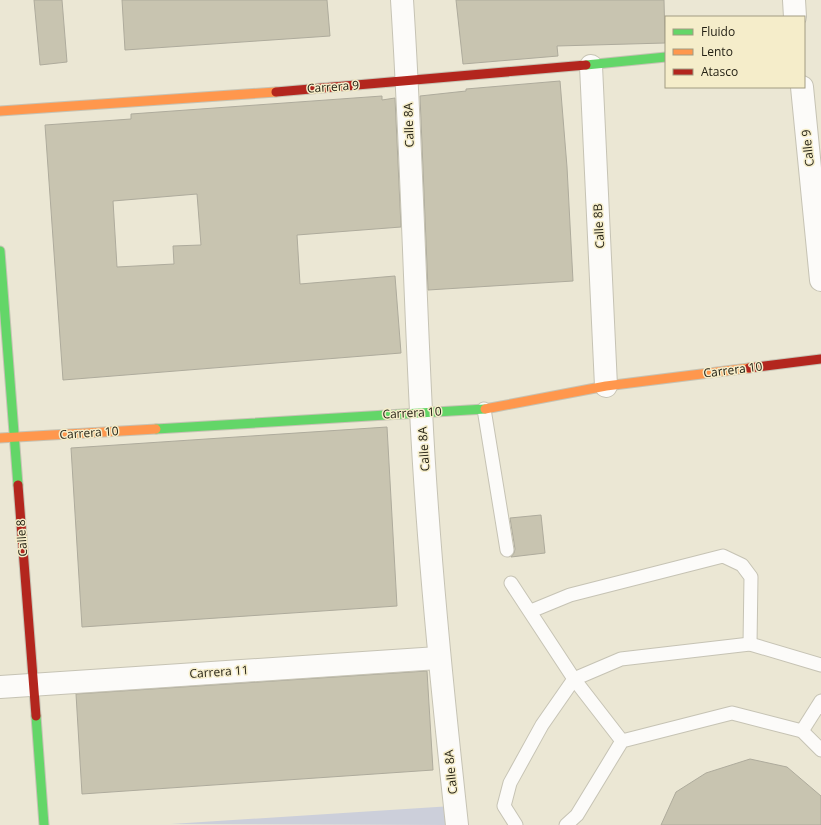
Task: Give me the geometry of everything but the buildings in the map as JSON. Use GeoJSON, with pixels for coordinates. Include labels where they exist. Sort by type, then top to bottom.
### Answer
{"type":"FeatureCollection","features":[{"type":"Feature","properties":{"kind":"street","name":"Calle 8A"},"geometry":{"type":"LineString","coordinates":[[402,0],[407,81],[421,412],[438,658],[457,825]]}},
{"type":"Feature","properties":{"kind":"street"},"geometry":{"type":"LineString","coordinates":[[794,0],[796,16]]}},
{"type":"Feature","properties":{"kind":"street","name":"Carrera 9"},"geometry":{"type":"LineString","coordinates":[[0,111],[407,81],[591,66],[665,57]]}},
{"type":"Feature","properties":{"kind":"street","name":"Calle 8B"},"geometry":{"type":"LineString","coordinates":[[591,66],[606,386]]}},
{"type":"Feature","properties":{"kind":"street","name":"Calle 9"},"geometry":{"type":"LineString","coordinates":[[802,88],[821,280]]}},
{"type":"Feature","properties":{"kind":"street","name":"Calle 8"},"geometry":{"type":"LineString","coordinates":[[0,251],[44,825]]}},
{"type":"Feature","properties":{"kind":"street","name":"Carrera 10"},"geometry":{"type":"LineString","coordinates":[[0,438],[484,409],[606,386],[821,358]]}},
{"type":"Feature","properties":{"kind":"street","name":"Carrera 11"},"geometry":{"type":"LineString","coordinates":[[0,687],[438,658]]}},
{"type":"Feature","properties":{"kind":"lane"},"geometry":{"type":"LineString","coordinates":[[484,409],[507,550]]}},
{"type":"Feature","properties":{"kind":"lane"},"geometry":{"type":"LineString","coordinates":[[531,611],[570,595],[723,556],[742,565],[751,577],[750,644]]}},
{"type":"Feature","properties":{"kind":"lane"},"geometry":{"type":"LineString","coordinates":[[511,583],[531,611],[574,679],[622,741]]}},
{"type":"Feature","properties":{"kind":"lane"},"geometry":{"type":"LineString","coordinates":[[516,825],[504,806],[510,783],[542,725],[574,679],[621,659],[750,644],[821,665]]}},
{"type":"Feature","properties":{"kind":"lane"},"geometry":{"type":"LineString","coordinates":[[802,731],[821,701]]}},
{"type":"Feature","properties":{"kind":"lane"},"geometry":{"type":"LineString","coordinates":[[566,825],[577,815],[622,741],[732,714],[802,731],[821,750]]}},
{"type":"Feature","properties":{"kind":"shaded area"},"geometry":{"type":"Polygon","coordinates":[[[452,806],[452,825],[171,824],[452,806]]]}},
{"type":"Feature","properties":{"kind":"traffic: fast"},"geometry":{"type":"LineString","coordinates":[[586,65],[665,57]]}},
{"type":"Feature","properties":{"kind":"traffic: fast"},"geometry":{"type":"LineString","coordinates":[[0,251],[18,485]]}},
{"type":"Feature","properties":{"kind":"traffic: fast"},"geometry":{"type":"LineString","coordinates":[[156,429],[485,409]]}},
{"type":"Feature","properties":{"kind":"traffic: fast"},"geometry":{"type":"LineString","coordinates":[[36,716],[44,825]]}},
{"type":"Feature","properties":{"kind":"traffic: slow"},"geometry":{"type":"LineString","coordinates":[[0,111],[276,92]]}},
{"type":"Feature","properties":{"kind":"traffic: slow"},"geometry":{"type":"LineString","coordinates":[[485,409],[606,386],[749,368]]}},
{"type":"Feature","properties":{"kind":"traffic: slow"},"geometry":{"type":"LineString","coordinates":[[0,438],[156,429]]}},
{"type":"Feature","properties":{"kind":"traffic: jam"},"geometry":{"type":"LineString","coordinates":[[276,92],[586,65]]}},
{"type":"Feature","properties":{"kind":"traffic: jam"},"geometry":{"type":"LineString","coordinates":[[749,368],[821,359]]}},
{"type":"Feature","properties":{"kind":"traffic: jam"},"geometry":{"type":"LineString","coordinates":[[18,485],[36,716]]}}]}
